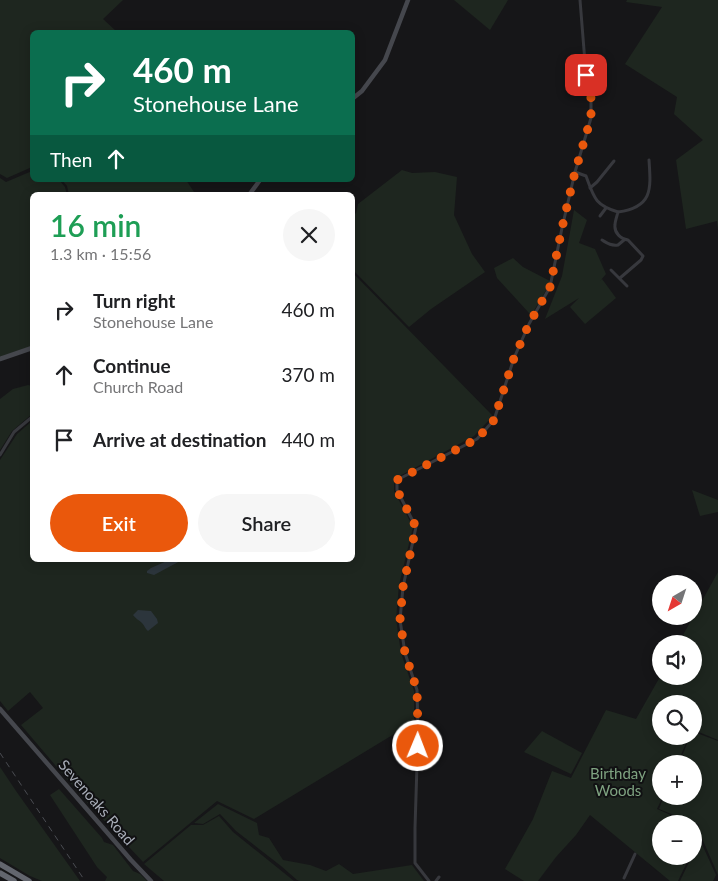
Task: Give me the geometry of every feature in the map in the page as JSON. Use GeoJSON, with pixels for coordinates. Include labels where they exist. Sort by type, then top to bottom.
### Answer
{"type":"FeatureCollection","features":[{"type":"Feature","properties":{"kind":"highway"},"geometry":{"type":"LineString","coordinates":[[0,864],[29,881]]}},
{"type":"Feature","properties":{"kind":"highway"},"geometry":{"type":"LineString","coordinates":[[0,873],[14,881]]}},
{"type":"Feature","properties":{"kind":"street"},"geometry":{"type":"LineString","coordinates":[[355,97],[362,91],[385,60],[408,0]]}},
{"type":"Feature","properties":{"kind":"street"},"geometry":{"type":"LineString","coordinates":[[429,881],[415,863],[417,690],[405,653],[400,620],[403,587],[416,527],[397,490],[397,480],[477,439],[494,420],[514,358],[529,324],[550,287],[575,172],[592,110],[586,75],[580,0]]}},
{"type":"Feature","properties":{"kind":"street"},"geometry":{"type":"LineString","coordinates":[[575,172],[586,176],[594,199],[606,208],[618,212],[639,205],[648,195],[651,184],[649,160]]}},
{"type":"Feature","properties":{"kind":"street"},"geometry":{"type":"LineString","coordinates":[[590,188],[614,161]]}},
{"type":"Feature","properties":{"kind":"street"},"geometry":{"type":"LineString","coordinates":[[600,216],[606,208]]}},
{"type":"Feature","properties":{"kind":"street"},"geometry":{"type":"LineString","coordinates":[[618,212],[614,226],[616,231],[624,240],[628,240],[643,256],[641,260],[620,278]]}},
{"type":"Feature","properties":{"kind":"street"},"geometry":{"type":"LineString","coordinates":[[602,240],[614,246],[624,240]]}},
{"type":"Feature","properties":{"kind":"street"},"geometry":{"type":"LineString","coordinates":[[611,270],[627,286]]}},
{"type":"Feature","properties":{"kind":"street"},"geometry":{"type":"LineString","coordinates":[[0,359],[30,349]]}},
{"type":"Feature","properties":{"kind":"street"},"geometry":{"type":"LineString","coordinates":[[0,455],[14,432],[30,419]]}},
{"type":"Feature","properties":{"kind":"street","name":"Sevenoaks Road"},"geometry":{"type":"LineString","coordinates":[[0,709],[151,881]]}},
{"type":"Feature","properties":{"kind":"street"},"geometry":{"type":"LineString","coordinates":[[623,880],[635,854]]}},
{"type":"Feature","properties":{"kind":"street"},"geometry":{"type":"LineString","coordinates":[[436,881],[439,877]]}},
{"type":"Feature","properties":{"kind":"green space"},"geometry":{"type":"Polygon","coordinates":[[[0,0],[123,0],[103,19],[115,30],[30,30],[30,168],[7,178],[0,174],[0,0]]]}},
{"type":"Feature","properties":{"kind":"green space"},"geometry":{"type":"Polygon","coordinates":[[[454,0],[508,0],[490,30],[454,0]]]}},
{"type":"Feature","properties":{"kind":"green space"},"geometry":{"type":"Polygon","coordinates":[[[627,0],[718,0],[718,230],[717,221],[686,229],[676,160],[703,140],[674,114],[677,97],[625,64],[662,7],[626,2],[627,0]]]}},
{"type":"Feature","properties":{"kind":"green space"},"geometry":{"type":"Polygon","coordinates":[[[402,170],[412,173],[435,172],[457,177],[454,215],[472,254],[485,272],[431,309],[409,327],[355,272],[355,214],[358,204],[402,170]]]}},
{"type":"Feature","properties":{"kind":"green space"},"geometry":{"type":"Polygon","coordinates":[[[30,172],[30,182],[61,182],[66,192],[30,192],[30,347],[0,357],[0,178],[6,182],[30,172]]]}},
{"type":"Feature","properties":{"kind":"green space"},"geometry":{"type":"Polygon","coordinates":[[[64,182],[187,182],[194,192],[68,192],[64,182]]]}},
{"type":"Feature","properties":{"kind":"green space"},"geometry":{"type":"Polygon","coordinates":[[[574,210],[587,220],[579,243],[595,249],[606,274],[600,281],[602,279],[616,298],[585,324],[570,307],[579,298],[545,319],[562,276],[574,210]]]}},
{"type":"Feature","properties":{"kind":"green space"},"geometry":{"type":"Polygon","coordinates":[[[513,258],[523,267],[550,281],[532,314],[497,278],[494,268],[513,258]]]}},
{"type":"Feature","properties":{"kind":"green space"},"geometry":{"type":"Polygon","coordinates":[[[355,275],[492,415],[474,436],[394,479],[394,491],[413,527],[399,585],[396,619],[401,653],[414,691],[414,722],[254,819],[217,801],[143,862],[84,799],[21,725],[43,708],[30,692],[8,711],[0,701],[0,460],[17,434],[30,423],[30,562],[355,562],[355,275]]]}},
{"type":"Feature","properties":{"kind":"green space"},"geometry":{"type":"Polygon","coordinates":[[[30,386],[30,416],[12,431],[0,450],[0,399],[13,389],[30,386]]]}},
{"type":"Feature","properties":{"kind":"green space"},"geometry":{"type":"Polygon","coordinates":[[[692,490],[718,500],[718,512],[700,516],[692,490]]]}},
{"type":"Feature","properties":{"kind":"green space","name":"Birthday Woods"},"geometry":{"type":"Polygon","coordinates":[[[718,572],[718,740],[702,733],[702,695],[652,695],[652,745],[685,745],[681,755],[652,755],[652,805],[659,805],[657,809],[671,815],[652,815],[652,865],[686,865],[678,881],[670,881],[590,815],[538,881],[524,881],[505,869],[533,819],[552,771],[571,778],[606,710],[636,719],[655,685],[702,685],[702,635],[683,635],[689,625],[702,625],[702,601],[718,572]]]}},
{"type":"Feature","properties":{"kind":"green space"},"geometry":{"type":"Polygon","coordinates":[[[542,731],[582,753],[571,774],[524,752],[542,731]]]}},
{"type":"Feature","properties":{"kind":"green space"},"geometry":{"type":"Polygon","coordinates":[[[702,735],[718,741],[718,875],[702,838],[702,815],[674,815],[659,809],[661,805],[702,805],[702,755],[683,755],[686,745],[702,745],[702,735]]]}},
{"type":"Feature","properties":{"kind":"green space"},"geometry":{"type":"Polygon","coordinates":[[[0,767],[80,881],[42,881],[0,858],[0,767]]]}},
{"type":"Feature","properties":{"kind":"green space"},"geometry":{"type":"Polygon","coordinates":[[[59,789],[104,842],[113,845],[133,871],[140,874],[147,881],[105,881],[107,877],[97,867],[50,795],[59,789]]]}},
{"type":"Feature","properties":{"kind":"green space"},"geometry":{"type":"Polygon","coordinates":[[[218,804],[257,823],[259,835],[269,838],[283,860],[310,865],[326,871],[339,864],[353,874],[412,865],[424,881],[297,880],[236,831],[220,814],[203,824],[194,823],[218,804]]]}},
{"type":"Feature","properties":{"kind":"green space"},"geometry":{"type":"Polygon","coordinates":[[[219,816],[233,832],[294,881],[164,881],[144,864],[191,825],[203,825],[219,816]]]}},
{"type":"Feature","properties":{"kind":"green space"},"geometry":{"type":"Polygon","coordinates":[[[702,844],[716,875],[713,881],[680,881],[688,865],[702,865],[702,844]]]}},
{"type":"Feature","properties":{"kind":"shaded area"},"geometry":{"type":"Polygon","coordinates":[[[164,562],[178,562],[154,575],[147,573],[151,568],[164,562]]]}},
{"type":"Feature","properties":{"kind":"shaded area"},"geometry":{"type":"Polygon","coordinates":[[[138,610],[151,611],[158,623],[148,631],[133,615],[138,610]]]}},
{"type":"Feature","properties":{"kind":"railway"},"geometry":{"type":"LineString","coordinates":[[0,753],[85,881]]}},
{"type":"Feature","properties":{"kind":"route"},"geometry":{"type":"LineString","coordinates":[[418,746],[417,690],[405,653],[400,620],[403,587],[416,527],[397,490],[397,480],[477,439],[494,420],[514,358],[529,324],[550,287],[575,172],[591,118],[591,98],[586,75]]}}]}
